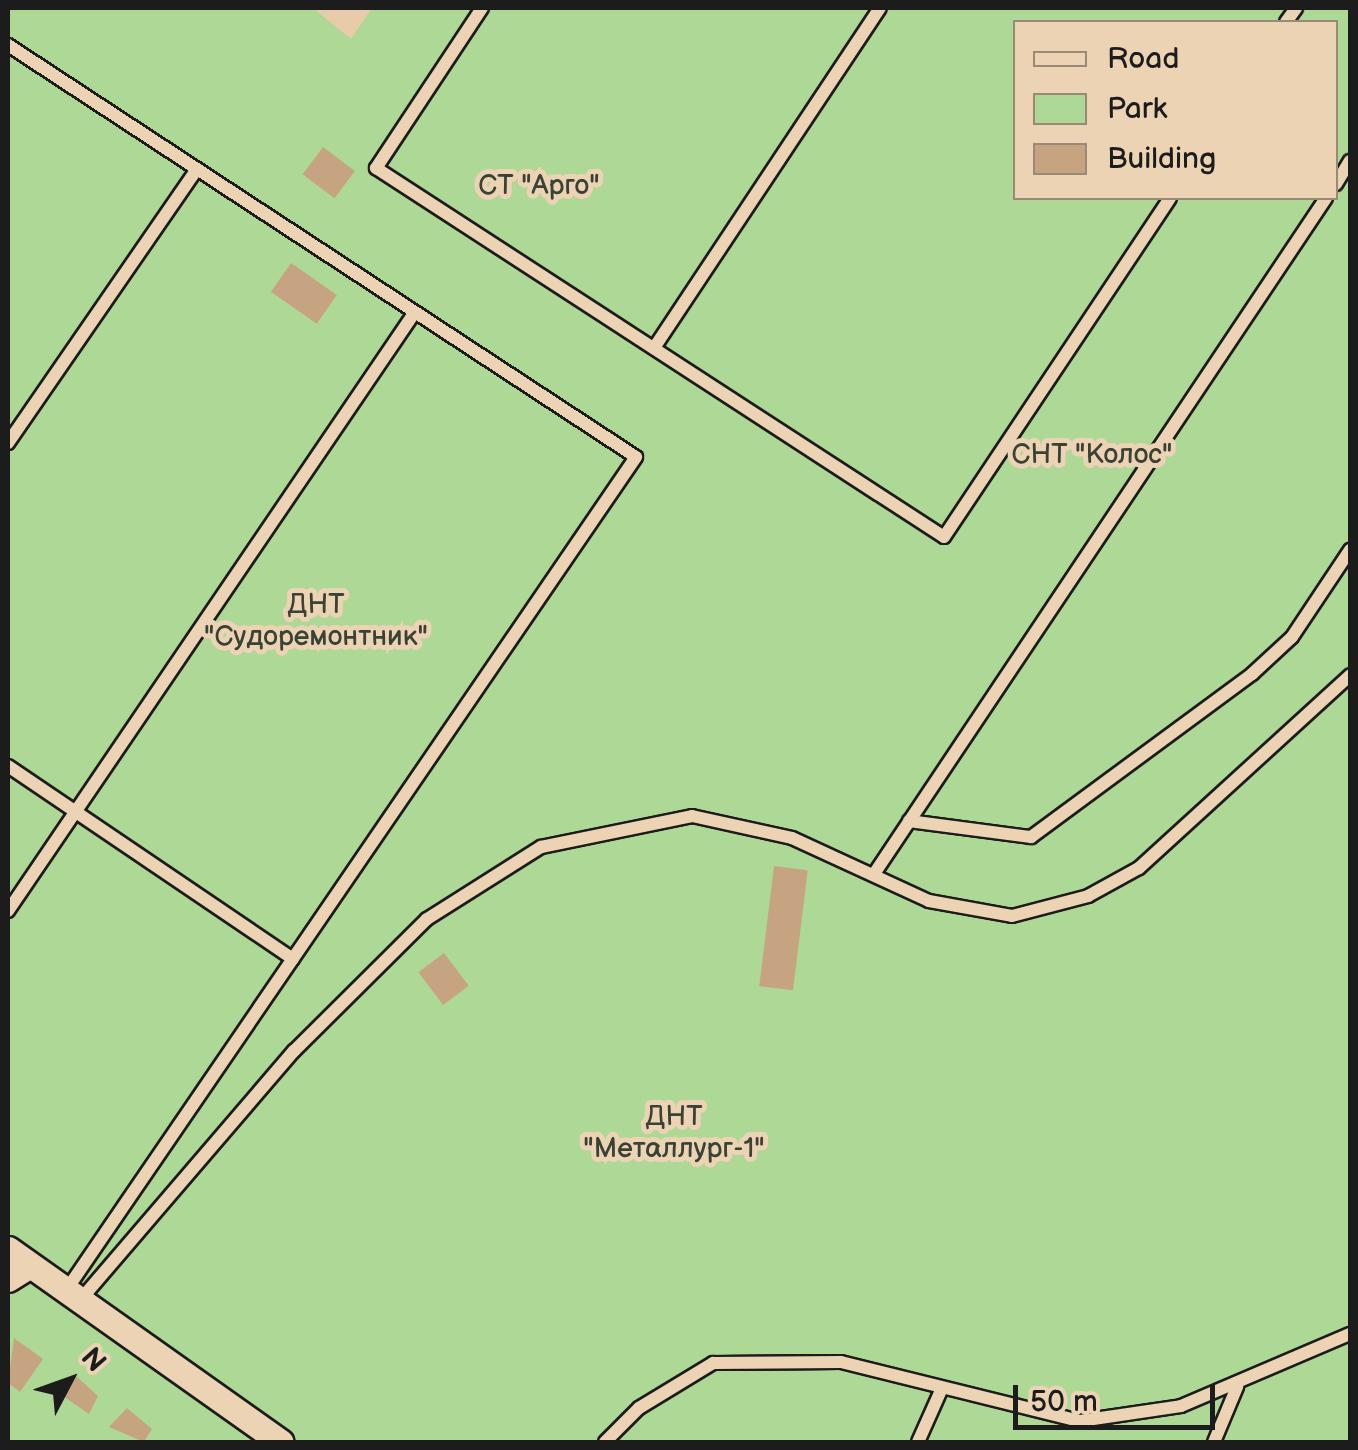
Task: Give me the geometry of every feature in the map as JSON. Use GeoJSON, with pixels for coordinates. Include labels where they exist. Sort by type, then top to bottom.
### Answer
{"type":"FeatureCollection","features":[{"type":"Feature","properties":{"kind":"street"},"geometry":{"type":"LineString","coordinates":[[8,1250],[18,1272],[74,1293],[281,1442]]}},
{"type":"Feature","properties":{"kind":"lane"},"geometry":{"type":"LineString","coordinates":[[482,8],[376,168],[944,536],[1169,200]]}},
{"type":"Feature","properties":{"kind":"lane"},"geometry":{"type":"LineString","coordinates":[[654,348],[880,8]]}},
{"type":"Feature","properties":{"kind":"lane"},"geometry":{"type":"LineString","coordinates":[[8,44],[636,458],[293,959],[74,1293]]}},
{"type":"Feature","properties":{"kind":"lane"},"geometry":{"type":"LineString","coordinates":[[8,443],[197,169]]}},
{"type":"Feature","properties":{"kind":"lane"},"geometry":{"type":"LineString","coordinates":[[874,874],[1325,200]]}},
{"type":"Feature","properties":{"kind":"lane"},"geometry":{"type":"LineString","coordinates":[[8,911],[415,312]]}},
{"type":"Feature","properties":{"kind":"lane"},"geometry":{"type":"LineString","coordinates":[[909,822],[1031,838],[1252,674],[1292,638],[1350,550]]}},
{"type":"Feature","properties":{"kind":"lane"},"geometry":{"type":"LineString","coordinates":[[74,1293],[294,1051],[414,932],[541,848],[692,816],[792,838],[929,901],[1012,916],[1088,896],[1139,868],[1350,674]]}},
{"type":"Feature","properties":{"kind":"lane"},"geometry":{"type":"LineString","coordinates":[[8,766],[293,959]]}},
{"type":"Feature","properties":{"kind":"lane"},"geometry":{"type":"LineString","coordinates":[[605,1442],[639,1408],[713,1363],[840,1362],[1080,1421],[1236,1387],[1350,1334]]}},
{"type":"Feature","properties":{"kind":"lane"},"geometry":{"type":"LineString","coordinates":[[1214,1442],[1236,1387]]}},
{"type":"Feature","properties":{"kind":"lane"},"geometry":{"type":"LineString","coordinates":[[918,1442],[942,1388]]}},
{"type":"Feature","properties":{"kind":"green space"},"geometry":{"type":"Polygon","coordinates":[[[8,8],[313,8],[351,39],[372,8],[1350,8],[1350,1442],[287,1442],[8,1242],[8,8]]]}},
{"type":"Feature","properties":{"kind":"green space"},"geometry":{"type":"Polygon","coordinates":[[[8,1268],[88,1324],[259,1442],[8,1442],[8,1268]]]}},
{"type":"Feature","properties":{"kind":"building"},"geometry":{"type":"Polygon","coordinates":[[[323,147],[355,171],[334,198],[303,174],[323,147]]]}},
{"type":"Feature","properties":{"kind":"building"},"geometry":{"type":"Polygon","coordinates":[[[291,263],[337,295],[317,324],[271,292],[291,263]]]}},
{"type":"Feature","properties":{"kind":"building"},"geometry":{"type":"Polygon","coordinates":[[[774,866],[808,870],[793,990],[759,986],[774,866]]]}},
{"type":"Feature","properties":{"kind":"building"},"geometry":{"type":"Polygon","coordinates":[[[444,953],[469,986],[443,1005],[418,972],[444,953]]]}},
{"type":"Feature","properties":{"kind":"building"},"geometry":{"type":"Polygon","coordinates":[[[14,1338],[43,1359],[20,1392],[8,1383],[14,1338]]]}},
{"type":"Feature","properties":{"kind":"building"},"geometry":{"type":"Polygon","coordinates":[[[76,1376],[98,1396],[89,1414],[63,1396],[76,1376]]]}},
{"type":"Feature","properties":{"kind":"building"},"geometry":{"type":"Polygon","coordinates":[[[127,1408],[152,1429],[144,1442],[109,1427],[127,1408]]]}},
{"type":"Feature","properties":{"kind":"park label","name":"СТ \"Арго\""},"geometry":{"type":"Point","coordinates":[539,186]}},
{"type":"Feature","properties":{"kind":"park label","name":"СНТ \"Колос\""},"geometry":{"type":"Point","coordinates":[1092,455]}},
{"type":"Feature","properties":{"kind":"park label","name":"ДНТ \"Судоремонтник\""},"geometry":{"type":"Point","coordinates":[316,621]}},
{"type":"Feature","properties":{"kind":"park label","name":"ДНТ \"Металлург-1\""},"geometry":{"type":"Point","coordinates":[674,1133]}}]}
